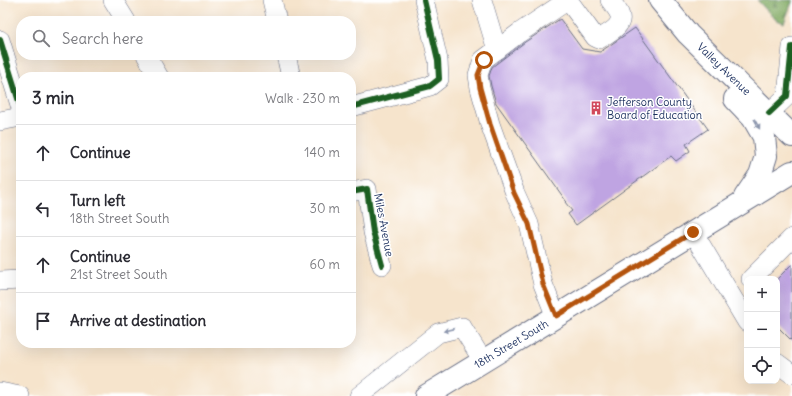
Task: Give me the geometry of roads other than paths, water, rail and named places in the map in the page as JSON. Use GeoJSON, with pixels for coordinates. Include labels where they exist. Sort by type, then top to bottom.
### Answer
{"type":"FeatureCollection","features":[{"type":"Feature","properties":{"kind":"main road","name":"Valley Avenue"},"geometry":{"type":"LineString","coordinates":[[660,0],[688,34],[792,136]]}},
{"type":"Feature","properties":{"kind":"main road"},"geometry":{"type":"LineString","coordinates":[[723,68],[731,95],[753,118],[764,137],[766,156],[760,176],[740,204]]}},
{"type":"Feature","properties":{"kind":"main road","name":"18th Street South"},"geometry":{"type":"LineString","coordinates":[[426,396],[792,172]]}},
{"type":"Feature","properties":{"kind":"street"},"geometry":{"type":"LineString","coordinates":[[114,0],[123,16]]}},
{"type":"Feature","properties":{"kind":"street"},"geometry":{"type":"LineString","coordinates":[[272,0],[276,16]]}},
{"type":"Feature","properties":{"kind":"street"},"geometry":{"type":"LineString","coordinates":[[356,106],[430,86],[439,79],[438,60],[424,0]]}},
{"type":"Feature","properties":{"kind":"street"},"geometry":{"type":"LineString","coordinates":[[482,0],[497,50]]}},
{"type":"Feature","properties":{"kind":"street"},"geometry":{"type":"LineString","coordinates":[[556,316],[543,284],[529,224],[514,193],[490,124],[478,75],[484,60],[519,32],[568,0],[595,37],[599,39],[617,27],[620,20],[620,14],[610,0]]}},
{"type":"Feature","properties":{"kind":"street"},"geometry":{"type":"LineString","coordinates":[[0,40],[16,92]]}},
{"type":"Feature","properties":{"kind":"street"},"geometry":{"type":"LineString","coordinates":[[769,113],[788,96],[792,47]]}},
{"type":"Feature","properties":{"kind":"street"},"geometry":{"type":"LineString","coordinates":[[149,60],[156,72]]}},
{"type":"Feature","properties":{"kind":"street"},"geometry":{"type":"LineString","coordinates":[[287,60],[291,72]]}},
{"type":"Feature","properties":{"kind":"street"},"geometry":{"type":"LineString","coordinates":[[0,120],[16,118]]}},
{"type":"Feature","properties":{"kind":"street","name":"Miles Avenue"},"geometry":{"type":"LineString","coordinates":[[359,190],[382,265]]}},
{"type":"Feature","properties":{"kind":"street"},"geometry":{"type":"LineString","coordinates":[[693,232],[744,317]]}},
{"type":"Feature","properties":{"kind":"street"},"geometry":{"type":"LineString","coordinates":[[754,276],[792,238]]}},
{"type":"Feature","properties":{"kind":"street"},"geometry":{"type":"LineString","coordinates":[[0,281],[16,280]]}},
{"type":"Feature","properties":{"kind":"street"},"geometry":{"type":"LineString","coordinates":[[732,298],[744,286]]}},
{"type":"Feature","properties":{"kind":"street"},"geometry":{"type":"LineString","coordinates":[[359,396],[438,333],[462,327],[483,361]]}},
{"type":"Feature","properties":{"kind":"street"},"geometry":{"type":"LineString","coordinates":[[780,365],[792,374]]}},
{"type":"Feature","properties":{"kind":"street"},"geometry":{"type":"LineString","coordinates":[[0,392],[20,396]]}},
{"type":"Feature","properties":{"kind":"place","name":"Jefferson County Board of Education"},"geometry":{"type":"Point","coordinates":[596,108]}}]}
